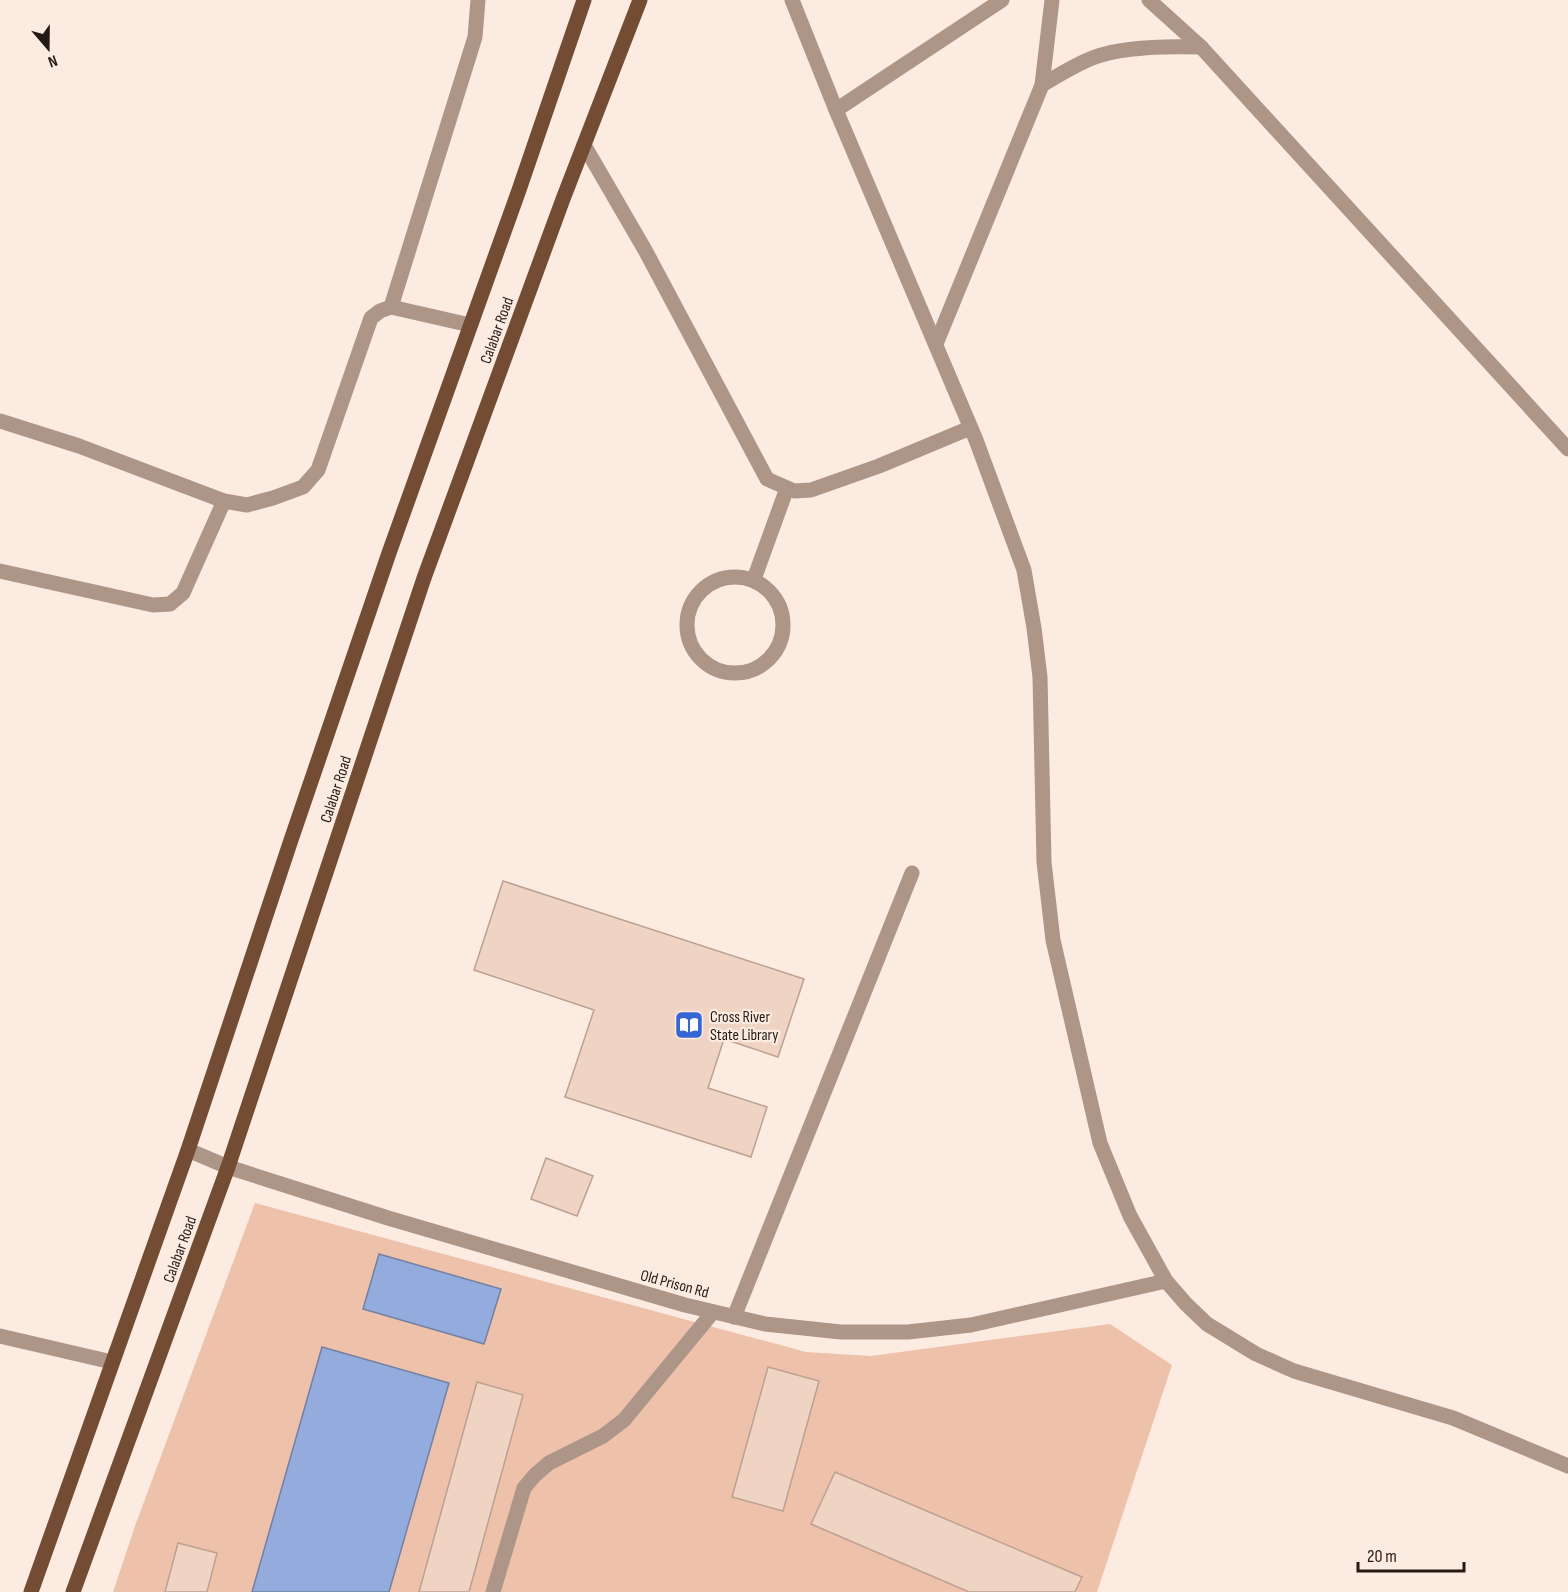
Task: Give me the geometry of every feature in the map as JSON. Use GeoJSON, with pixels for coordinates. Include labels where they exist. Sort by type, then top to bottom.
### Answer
{"type":"FeatureCollection","features":[{"type":"Feature","properties":{"kind":"main road","name":"Calabar Road"},"geometry":{"type":"LineString","coordinates":[[31,1592],[188,1150],[393,542],[523,179],[584,0]]}},
{"type":"Feature","properties":{"kind":"main road","name":"Calabar Road"},"geometry":{"type":"LineString","coordinates":[[73,1592],[228,1167],[424,578],[640,0]]}},
{"type":"Feature","properties":{"kind":"street"},"geometry":{"type":"LineString","coordinates":[[391,307],[475,37],[478,0]]}},
{"type":"Feature","properties":{"kind":"street"},"geometry":{"type":"LineString","coordinates":[[792,0],[836,110],[936,344],[1024,570],[1040,677],[1044,862],[1053,940],[1100,1143],[1130,1216],[1166,1281],[1186,1304],[1207,1324],[1256,1354],[1294,1371],[1453,1418],[1568,1466]]}},
{"type":"Feature","properties":{"kind":"street"},"geometry":{"type":"LineString","coordinates":[[836,110],[1002,0]]}},
{"type":"Feature","properties":{"kind":"street"},"geometry":{"type":"LineString","coordinates":[[936,344],[1042,85],[1052,0]]}},
{"type":"Feature","properties":{"kind":"street"},"geometry":{"type":"LineString","coordinates":[[1149,0],[1201,47],[1568,448]]}},
{"type":"Feature","properties":{"kind":"street"},"geometry":{"type":"LineString","coordinates":[[1042,85],[1081,62],[1098,56],[1165,46],[1201,47]]}},
{"type":"Feature","properties":{"kind":"street"},"geometry":{"type":"LineString","coordinates":[[584,145],[645,250],[767,479],[794,490],[811,490],[838,482],[970,428]]}},
{"type":"Feature","properties":{"kind":"street"},"geometry":{"type":"LineString","coordinates":[[0,421],[79,446],[224,501],[247,505],[303,487],[318,470],[371,318],[391,307],[470,325]]}},
{"type":"Feature","properties":{"kind":"street"},"geometry":{"type":"LineString","coordinates":[[754,579],[787,488]]}},
{"type":"Feature","properties":{"kind":"street"},"geometry":{"type":"LineString","coordinates":[[0,572],[153,605],[170,604],[183,593],[224,501]]}},
{"type":"Feature","properties":{"kind":"street"},"geometry":{"type":"LineString","coordinates":[[725,576],[754,579],[776,597],[785,623],[778,650],[757,669],[730,674],[704,664],[688,641],[687,614],[696,597],[701,589],[725,576]]}},
{"type":"Feature","properties":{"kind":"street"},"geometry":{"type":"LineString","coordinates":[[734,1317],[912,873]]}},
{"type":"Feature","properties":{"kind":"street","name":"Old Prison Rd"},"geometry":{"type":"LineString","coordinates":[[188,1150],[228,1167],[399,1221],[685,1305],[765,1324],[841,1332],[908,1332],[971,1325],[1166,1281]]}},
{"type":"Feature","properties":{"kind":"street"},"geometry":{"type":"LineString","coordinates":[[493,1592],[524,1488],[549,1463],[603,1436],[624,1420],[713,1312]]}},
{"type":"Feature","properties":{"kind":"street"},"geometry":{"type":"LineString","coordinates":[[0,1336],[112,1362]]}},
{"type":"Feature","properties":{"kind":"shaded area"},"geometry":{"type":"Polygon","coordinates":[[[255,1203],[806,1352],[871,1356],[1110,1324],[1172,1365],[1097,1592],[113,1592],[135,1526],[255,1203]]]}},
{"type":"Feature","properties":{"kind":"water"},"geometry":{"type":"Polygon","coordinates":[[[379,1254],[501,1289],[484,1344],[363,1309],[379,1254]]]}},
{"type":"Feature","properties":{"kind":"water"},"geometry":{"type":"Polygon","coordinates":[[[322,1347],[449,1383],[389,1592],[252,1592],[322,1347]]]}},
{"type":"Feature","properties":{"kind":"building","name":"Cross River State Library"},"geometry":{"type":"Polygon","coordinates":[[[503,881],[804,979],[778,1057],[724,1039],[708,1088],[767,1107],[751,1157],[565,1097],[594,1010],[474,970],[503,881]]]}},
{"type":"Feature","properties":{"kind":"building"},"geometry":{"type":"Polygon","coordinates":[[[546,1158],[593,1176],[577,1216],[531,1199],[546,1158]]]}},
{"type":"Feature","properties":{"kind":"building"},"geometry":{"type":"Polygon","coordinates":[[[768,1367],[819,1381],[783,1511],[732,1497],[768,1367]]]}},
{"type":"Feature","properties":{"kind":"building"},"geometry":{"type":"Polygon","coordinates":[[[477,1382],[523,1395],[469,1592],[419,1592],[477,1382]]]}},
{"type":"Feature","properties":{"kind":"building"},"geometry":{"type":"Polygon","coordinates":[[[835,1472],[1082,1577],[1075,1592],[969,1592],[811,1524],[835,1472]]]}},
{"type":"Feature","properties":{"kind":"building"},"geometry":{"type":"Polygon","coordinates":[[[178,1543],[217,1553],[207,1592],[165,1592],[178,1543]]]}},
{"type":"Feature","properties":{"kind":"place","name":"Cross River State Library"},"geometry":{"type":"Point","coordinates":[689,1025]}}]}
